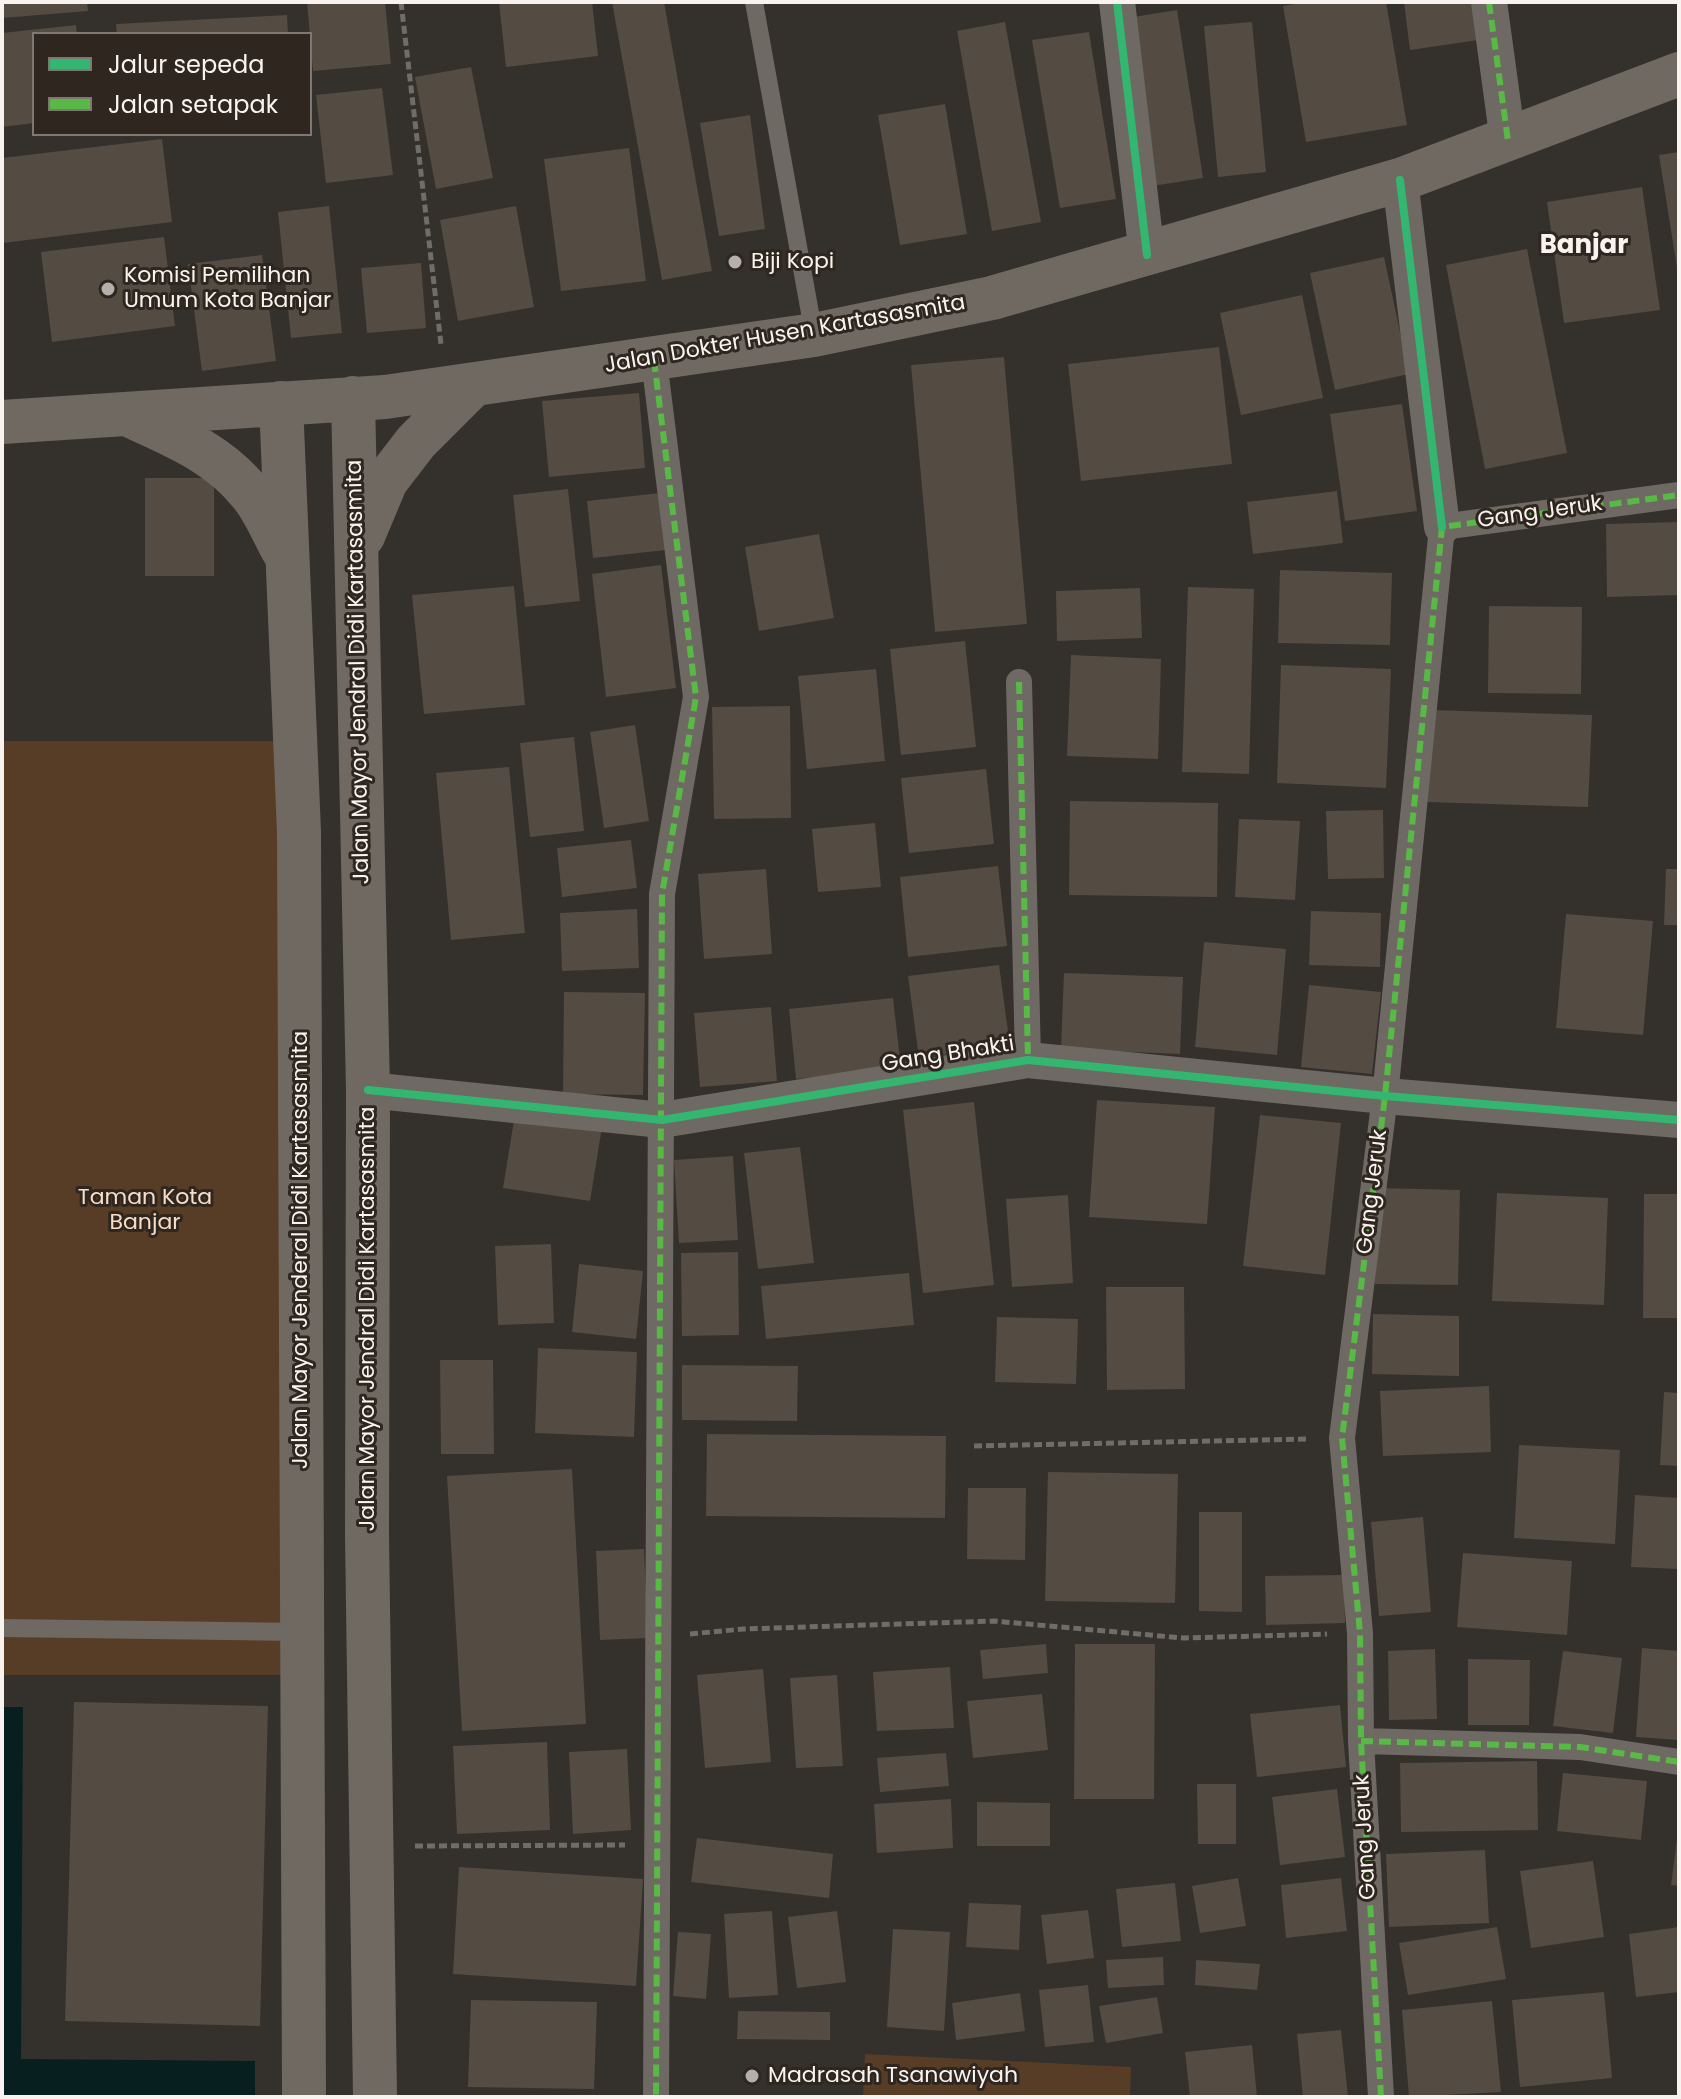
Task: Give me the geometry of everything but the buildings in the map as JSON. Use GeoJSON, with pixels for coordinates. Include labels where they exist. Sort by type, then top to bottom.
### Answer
{"type":"FeatureCollection","features":[{"type":"Feature","properties":{"kind":"main road","name":"Jalan Dokter Husen Kartasasmita"},"geometry":{"type":"LineString","coordinates":[[2,422],[353,398],[460,387],[814,335],[992,298],[1400,180],[1679,74]]}},
{"type":"Feature","properties":{"kind":"main road"},"geometry":{"type":"LineString","coordinates":[[355,555],[386,481],[460,387]]}},
{"type":"Feature","properties":{"kind":"main road","name":"Jalan Mayor Jendral Didi Kartasasmita"},"geometry":{"type":"LineString","coordinates":[[353,398],[368,1090],[367,1535],[375,2097]]}},
{"type":"Feature","properties":{"kind":"main road","name":"Jalan Mayor Jenderal Didi Kartasasmita"},"geometry":{"type":"LineString","coordinates":[[281,403],[299,832],[304,2097]]}},
{"type":"Feature","properties":{"kind":"main road"},"geometry":{"type":"LineString","coordinates":[[126,413],[190,443],[222,464],[251,494],[285,554]]}},
{"type":"Feature","properties":{"kind":"main road"},"geometry":{"type":"LineString","coordinates":[[303,1533],[367,1535]]}},
{"type":"Feature","properties":{"kind":"street"},"geometry":{"type":"LineString","coordinates":[[1117,2],[1147,255]]}},
{"type":"Feature","properties":{"kind":"street"},"geometry":{"type":"LineString","coordinates":[[1489,2],[1508,141]]}},
{"type":"Feature","properties":{"kind":"street"},"geometry":{"type":"LineString","coordinates":[[1400,180],[1442,527]]}},
{"type":"Feature","properties":{"kind":"street"},"geometry":{"type":"LineString","coordinates":[[654,360],[696,697],[662,894],[656,2097]]}},
{"type":"Feature","properties":{"kind":"street","name":"Gang Jeruk"},"geometry":{"type":"LineString","coordinates":[[1381,2097],[1361,1741],[1360,1633],[1342,1438],[1385,1096],[1442,527],[1679,495]]}},
{"type":"Feature","properties":{"kind":"street"},"geometry":{"type":"LineString","coordinates":[[1019,682],[1028,1060]]}},
{"type":"Feature","properties":{"kind":"street","name":"Gang Bhakti"},"geometry":{"type":"LineString","coordinates":[[368,1090],[662,1120],[1028,1060],[1385,1096],[1679,1120]]}},
{"type":"Feature","properties":{"kind":"street"},"geometry":{"type":"LineString","coordinates":[[1361,1741],[1580,1747],[1679,1762]]}},
{"type":"Feature","properties":{"kind":"lane"},"geometry":{"type":"LineString","coordinates":[[754,2],[814,335]]}},
{"type":"Feature","properties":{"kind":"lane"},"geometry":{"type":"LineString","coordinates":[[2,1628],[301,1632]]}},
{"type":"Feature","properties":{"kind":"path"},"geometry":{"type":"LineString","coordinates":[[401,2],[460,387]]}},
{"type":"Feature","properties":{"kind":"path"},"geometry":{"type":"LineString","coordinates":[[974,1446],[1342,1438]]}},
{"type":"Feature","properties":{"kind":"path"},"geometry":{"type":"LineString","coordinates":[[660,1637],[743,1629],[994,1621],[1183,1638],[1360,1633]]}},
{"type":"Feature","properties":{"kind":"path"},"geometry":{"type":"LineString","coordinates":[[372,1846],[658,1844]]}},
{"type":"Feature","properties":{"kind":"green space","name":"Taman Kota Banjar"},"geometry":{"type":"Polygon","coordinates":[[[2,741],[288,741],[287,1675],[2,1675],[2,741]]]}},
{"type":"Feature","properties":{"kind":"green space"},"geometry":{"type":"Polygon","coordinates":[[[865,2054],[1131,2067],[1130,2097],[863,2097],[865,2054]]]}},
{"type":"Feature","properties":{"kind":"water"},"geometry":{"type":"Polygon","coordinates":[[[2,1707],[23,1707],[21,2059],[255,2061],[255,2097],[2,2097],[2,1707]]]}},
{"type":"Feature","properties":{"kind":"marked path"},"geometry":{"type":"LineString","coordinates":[[1489,2],[1508,141]]}},
{"type":"Feature","properties":{"kind":"marked path"},"geometry":{"type":"LineString","coordinates":[[654,360],[696,697],[662,894],[656,2097]]}},
{"type":"Feature","properties":{"kind":"marked path"},"geometry":{"type":"LineString","coordinates":[[1381,2097],[1361,1741],[1360,1633],[1342,1438],[1385,1096],[1442,527],[1679,495]]}},
{"type":"Feature","properties":{"kind":"marked path"},"geometry":{"type":"LineString","coordinates":[[1019,682],[1028,1060]]}},
{"type":"Feature","properties":{"kind":"marked path"},"geometry":{"type":"LineString","coordinates":[[1361,1741],[1580,1747],[1679,1762]]}},
{"type":"Feature","properties":{"kind":"cycle path"},"geometry":{"type":"LineString","coordinates":[[1117,2],[1147,255]]}},
{"type":"Feature","properties":{"kind":"cycle path"},"geometry":{"type":"LineString","coordinates":[[1400,180],[1442,527]]}},
{"type":"Feature","properties":{"kind":"cycle path"},"geometry":{"type":"LineString","coordinates":[[368,1090],[662,1120],[1028,1060],[1385,1096],[1679,1120]]}},
{"type":"Feature","properties":{"kind":"place","name":"Biji Kopi"},"geometry":{"type":"Point","coordinates":[735,262]}},
{"type":"Feature","properties":{"kind":"place","name":"Komisi Pemilihan Umum Kota Banjar"},"geometry":{"type":"Point","coordinates":[108,289]}},
{"type":"Feature","properties":{"kind":"place","name":"Madrasah Tsanawiyah"},"geometry":{"type":"Point","coordinates":[752,2076]}},
{"type":"Feature","properties":{"kind":"district","name":"Banjar"},"geometry":{"type":"Point","coordinates":[1584,246]}}]}
